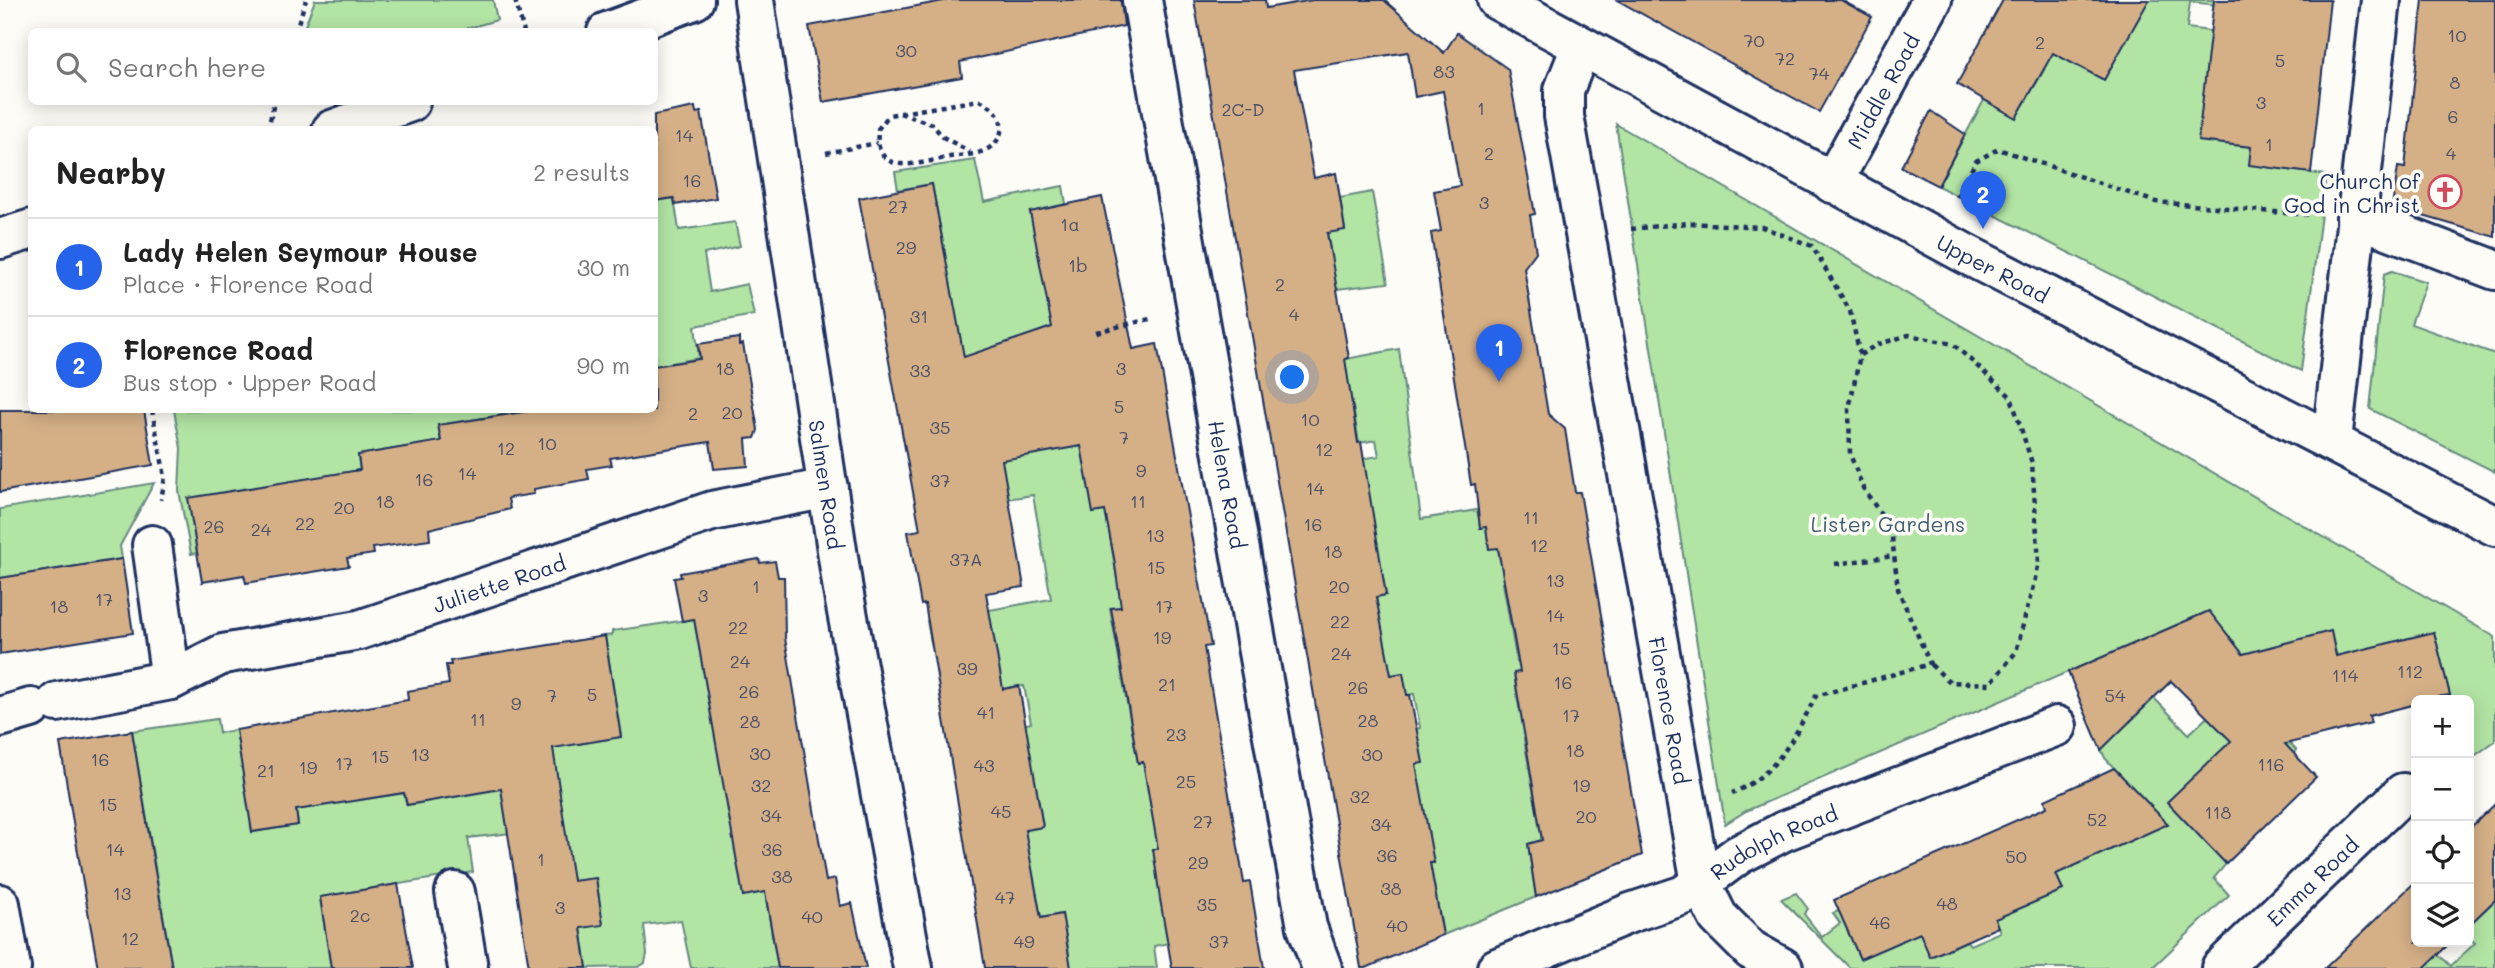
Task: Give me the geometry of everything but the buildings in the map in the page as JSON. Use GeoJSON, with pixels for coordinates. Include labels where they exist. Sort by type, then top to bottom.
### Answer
{"type":"FeatureCollection","features":[{"type":"Feature","properties":{"kind":"street"},"geometry":{"type":"LineString","coordinates":[[618,28],[694,0]]}},
{"type":"Feature","properties":{"kind":"street","name":"Salmen Road"},"geometry":{"type":"LineString","coordinates":[[754,0],[843,590],[913,968]]}},
{"type":"Feature","properties":{"kind":"street","name":"Helena Road"},"geometry":{"type":"LineString","coordinates":[[1142,0],[1307,927],[1322,968]]}},
{"type":"Feature","properties":{"kind":"street","name":"Upper Road"},"geometry":{"type":"LineString","coordinates":[[1497,0],[1936,238],[2495,526]]}},
{"type":"Feature","properties":{"kind":"street","name":"Middle Road"},"geometry":{"type":"LineString","coordinates":[[1832,183],[1932,0]]}},
{"type":"Feature","properties":{"kind":"street"},"geometry":{"type":"LineString","coordinates":[[2332,441],[2381,0]]}},
{"type":"Feature","properties":{"kind":"street","name":"Florence Road"},"geometry":{"type":"LineString","coordinates":[[1581,47],[1564,90],[1564,116],[1700,883],[1718,917],[1751,950],[1783,968]]}},
{"type":"Feature","properties":{"kind":"street"},"geometry":{"type":"LineString","coordinates":[[343,126],[402,105]]}},
{"type":"Feature","properties":{"kind":"street"},"geometry":{"type":"LineString","coordinates":[[2356,217],[2495,270]]}},
{"type":"Feature","properties":{"kind":"street"},"geometry":{"type":"LineString","coordinates":[[0,239],[28,230]]}},
{"type":"Feature","properties":{"kind":"street","name":"Juliette Road"},"geometry":{"type":"LineString","coordinates":[[29,709],[171,680],[223,654],[359,630],[712,511],[828,488]]}},
{"type":"Feature","properties":{"kind":"street"},"geometry":{"type":"LineString","coordinates":[[152,545],[171,680]]}},
{"type":"Feature","properties":{"kind":"street","name":"Rudolph Road"},"geometry":{"type":"LineString","coordinates":[[1497,968],[1630,912],[1684,895],[1738,855],[1784,831],[2057,726]]}},
{"type":"Feature","properties":{"kind":"street","name":"Emma Road"},"geometry":{"type":"LineString","coordinates":[[2221,968],[2403,793]]}},
{"type":"Feature","properties":{"kind":"street"},"geometry":{"type":"LineString","coordinates":[[455,892],[468,968]]}},
{"type":"Feature","properties":{"kind":"street"},"geometry":{"type":"LineString","coordinates":[[0,904],[11,968]]}},
{"type":"Feature","properties":{"kind":"path"},"geometry":{"type":"LineString","coordinates":[[296,28],[306,0]]}},
{"type":"Feature","properties":{"kind":"path"},"geometry":{"type":"LineString","coordinates":[[515,0],[523,28]]}},
{"type":"Feature","properties":{"kind":"path"},"geometry":{"type":"LineString","coordinates":[[979,100],[994,107],[999,114],[1002,131],[993,145],[972,153],[906,165],[889,162],[878,147],[877,129],[889,115],[979,100]]}},
{"type":"Feature","properties":{"kind":"path"},"geometry":{"type":"LineString","coordinates":[[269,126],[273,105]]}},
{"type":"Feature","properties":{"kind":"path"},"geometry":{"type":"LineString","coordinates":[[899,112],[932,124],[943,137],[972,153]]}},
{"type":"Feature","properties":{"kind":"path"},"geometry":{"type":"LineString","coordinates":[[1002,131],[1011,135]]}},
{"type":"Feature","properties":{"kind":"path"},"geometry":{"type":"LineString","coordinates":[[1936,238],[1976,162],[1998,149],[2156,202],[2356,217]]}},
{"type":"Feature","properties":{"kind":"path"},"geometry":{"type":"LineString","coordinates":[[1585,234],[1687,223],[1762,227],[1812,246],[1850,311],[1860,355],[1849,409],[1850,454],[1863,488],[1891,529],[1898,589],[1930,664],[1950,682],[1990,684],[2016,652],[2039,563],[2032,463],[2011,397],[1953,344],[1909,335],[1876,345],[1860,355]]}},
{"type":"Feature","properties":{"kind":"path"},"geometry":{"type":"LineString","coordinates":[[152,545],[165,477],[153,413]]}},
{"type":"Feature","properties":{"kind":"path"},"geometry":{"type":"LineString","coordinates":[[1835,564],[1894,556]]}},
{"type":"Feature","properties":{"kind":"path"},"geometry":{"type":"LineString","coordinates":[[1687,810],[1753,785],[1786,752],[1816,696],[1930,664]]}},
{"type":"Feature","properties":{"kind":"green space"},"geometry":{"type":"Polygon","coordinates":[[[315,0],[493,0],[497,20],[469,28],[304,28],[315,0]]]}},
{"type":"Feature","properties":{"kind":"green space"},"geometry":{"type":"Polygon","coordinates":[[[2147,0],[2268,0],[2267,10],[2190,2],[2187,28],[2216,32],[2251,147],[2250,165],[2326,175],[2301,371],[1938,186],[1984,100],[2016,118],[2044,70],[2050,51],[2104,80],[2147,0]]]}},
{"type":"Feature","properties":{"kind":"green space","name":"Lister Gardens"},"geometry":{"type":"Polygon","coordinates":[[[1616,124],[2495,637],[2495,741],[2474,756],[2474,695],[2450,695],[2434,632],[2337,656],[2330,631],[2308,738],[2209,611],[1746,811],[1725,824],[1616,124]]]}},
{"type":"Feature","properties":{"kind":"green space"},"geometry":{"type":"Polygon","coordinates":[[[975,160],[984,202],[1063,186],[1066,204],[1030,212],[1111,306],[1006,343],[1073,430],[1077,447],[1093,444],[1125,507],[1110,537],[1117,578],[1141,603],[1110,609],[1138,763],[1169,758],[1144,767],[1151,809],[1177,845],[1153,850],[1200,937],[1154,946],[1157,968],[1048,968],[1047,957],[1069,953],[1062,914],[1041,918],[1031,865],[996,836],[1043,827],[1035,781],[1009,728],[1031,723],[1024,686],[1003,689],[932,647],[927,621],[1051,599],[1033,495],[956,507],[938,410],[946,258],[932,184],[898,190],[895,172],[975,160]]]}},
{"type":"Feature","properties":{"kind":"green space"},"geometry":{"type":"Polygon","coordinates":[[[1372,192],[1388,283],[1337,289],[1296,262],[1331,255],[1327,233],[1345,229],[1340,198],[1372,192]]]}},
{"type":"Feature","properties":{"kind":"green space"},"geometry":{"type":"Polygon","coordinates":[[[674,198],[679,230],[735,222],[740,246],[704,254],[710,292],[747,284],[754,315],[695,326],[699,358],[658,365],[658,201],[674,198]]]}},
{"type":"Feature","properties":{"kind":"green space"},"geometry":{"type":"Polygon","coordinates":[[[2392,271],[2426,282],[2411,324],[2495,354],[2495,472],[2370,409],[2384,274],[2392,271]]]}},
{"type":"Feature","properties":{"kind":"green space"},"geometry":{"type":"Polygon","coordinates":[[[1399,349],[1421,519],[1477,510],[1481,527],[1486,527],[1489,548],[1498,548],[1500,561],[1525,557],[1529,578],[1503,583],[1517,663],[1546,658],[1548,667],[1514,673],[1519,708],[1524,708],[1530,738],[1524,739],[1542,840],[1528,844],[1536,897],[1443,935],[1430,863],[1434,862],[1392,816],[1416,729],[1420,728],[1414,694],[1407,695],[1370,679],[1376,597],[1386,595],[1379,560],[1331,464],[1379,456],[1376,440],[1359,443],[1353,407],[1319,413],[1330,362],[1399,349]]]}},
{"type":"Feature","properties":{"kind":"green space"},"geometry":{"type":"Polygon","coordinates":[[[175,413],[515,413],[438,425],[441,441],[358,455],[360,470],[189,499],[197,553],[191,554],[179,491],[181,448],[175,413]]]}},
{"type":"Feature","properties":{"kind":"green space"},"geometry":{"type":"Polygon","coordinates":[[[154,483],[120,546],[122,559],[0,578],[0,509],[154,483]]]}},
{"type":"Feature","properties":{"kind":"green space"},"geometry":{"type":"Polygon","coordinates":[[[694,619],[728,806],[765,892],[778,968],[691,968],[681,920],[644,925],[647,954],[645,963],[638,967],[587,968],[581,928],[603,924],[596,878],[573,881],[564,827],[468,838],[473,872],[320,897],[331,968],[172,968],[132,731],[217,719],[219,733],[236,730],[253,832],[298,825],[296,810],[404,793],[407,805],[506,744],[579,744],[621,737],[605,636],[612,635],[612,631],[694,619]]]}},
{"type":"Feature","properties":{"kind":"green space"},"geometry":{"type":"Polygon","coordinates":[[[2233,693],[2255,708],[2296,750],[2226,864],[2214,878],[2229,895],[2152,968],[1850,968],[1781,899],[1796,893],[1808,909],[1804,914],[1822,937],[1840,923],[1833,913],[1839,911],[1860,959],[1920,933],[1931,957],[1967,941],[1970,945],[2000,932],[1995,919],[2063,890],[2056,874],[2166,825],[2105,758],[2095,735],[2130,722],[2154,698],[2189,734],[2233,693]]]}},
{"type":"Feature","properties":{"kind":"green space"},"geometry":{"type":"Polygon","coordinates":[[[2495,900],[2495,968],[2421,968],[2437,953],[2451,966],[2474,947],[2474,920],[2495,900]]]}},
{"type":"Feature","properties":{"kind":"place","name":"Church of God in Christ"},"geometry":{"type":"Point","coordinates":[2445,192]}},
{"type":"Feature","properties":{"kind":"place","name":"Florence Road"},"geometry":{"type":"Point","coordinates":[1983,229]}},
{"type":"Feature","properties":{"kind":"place","name":"Lady Helen Seymour House"},"geometry":{"type":"Point","coordinates":[1499,382]}}]}
